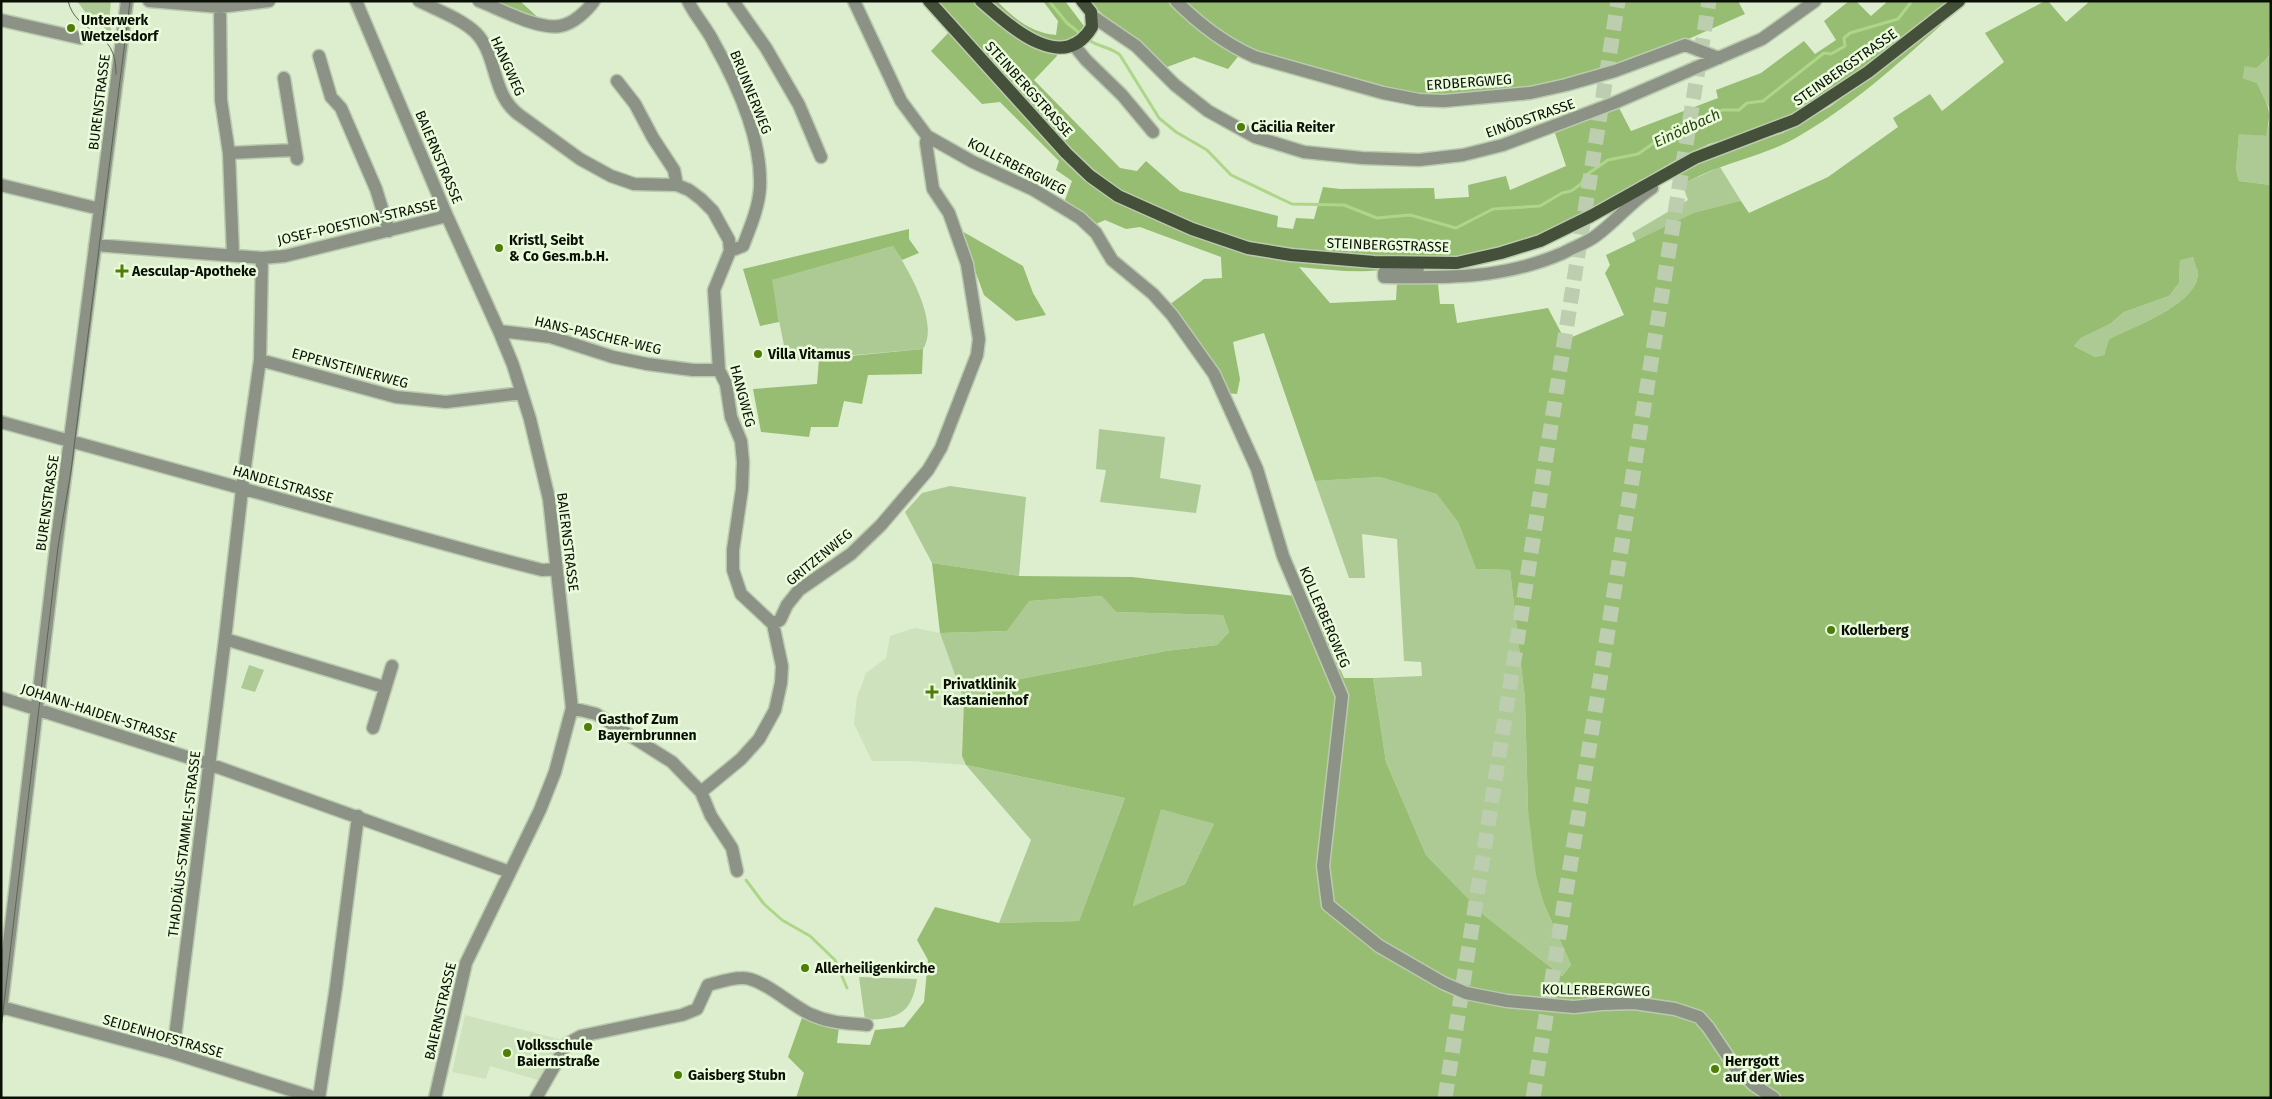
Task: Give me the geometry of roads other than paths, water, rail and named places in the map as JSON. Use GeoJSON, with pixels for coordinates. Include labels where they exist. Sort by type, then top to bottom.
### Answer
{"type":"FeatureCollection","features":[{"type":"Feature","properties":{"kind":"main road","name":"STEINBERGSTRASSE"},"geometry":{"type":"LineString","coordinates":[[929,1],[1066,152],[1090,176],[1118,196],[1192,229],[1248,248],[1291,256],[1418,263],[1457,263],[1501,254],[1540,241],[1591,216],[1695,158],[1795,120],[1868,72],[1959,1]]}},
{"type":"Feature","properties":{"kind":"main road","name":"STEINBERGSTRASSE"},"geometry":{"type":"LineString","coordinates":[[981,1],[1030,40],[1056,48],[1077,43]]}},
{"type":"Feature","properties":{"kind":"main road"},"geometry":{"type":"LineString","coordinates":[[1077,43],[1092,21],[1082,1]]}},
{"type":"Feature","properties":{"kind":"street","name":"BURENSTRASSE"},"geometry":{"type":"LineString","coordinates":[[1,1008],[56,547],[127,1]]}},
{"type":"Feature","properties":{"kind":"street"},"geometry":{"type":"LineString","coordinates":[[149,1],[220,7],[269,1]]}},
{"type":"Feature","properties":{"kind":"street","name":"BAIERNSTRASSE"},"geometry":{"type":"LineString","coordinates":[[356,1],[447,216],[499,331],[530,419],[549,499],[572,708],[555,772],[540,810],[466,963],[435,1098]]}},
{"type":"Feature","properties":{"kind":"street","name":"HANGWEG"},"geometry":{"type":"LineString","coordinates":[[419,1],[476,33],[484,44],[502,97],[510,108],[580,160],[618,179],[634,184],[677,185],[701,199],[712,211],[729,240],[730,251],[714,290],[719,370],[726,384],[731,417],[741,441],[744,462],[733,550],[735,582],[740,594],[773,624]]}},
{"type":"Feature","properties":{"kind":"street"},"geometry":{"type":"LineString","coordinates":[[479,1],[536,23],[553,27],[563,26],[586,11],[594,1]]}},
{"type":"Feature","properties":{"kind":"street","name":"BRUNNERWEG"},"geometry":{"type":"LineString","coordinates":[[688,1],[718,51],[735,86],[757,145],[760,188],[751,224],[743,246],[730,251]]}},
{"type":"Feature","properties":{"kind":"street","name":"BRUNNERWEG"},"geometry":{"type":"LineString","coordinates":[[733,1],[766,48],[799,105],[821,157]]}},
{"type":"Feature","properties":{"kind":"street","name":"KOLLERBERGWEG"},"geometry":{"type":"LineString","coordinates":[[854,1],[901,101],[927,136],[973,162],[1034,190],[1080,218],[1096,233],[1112,260],[1153,294],[1172,315],[1214,374],[1257,469],[1283,556],[1342,696],[1322,866],[1328,905],[1379,946],[1443,983],[1466,993],[1507,1001],[1574,1007],[1602,1004],[1644,1004],[1675,1009],[1699,1017],[1735,1067],[1774,1098]]}},
{"type":"Feature","properties":{"kind":"street","name":"ERDBERGWEG"},"geometry":{"type":"LineString","coordinates":[[1176,1],[1209,31],[1255,57],[1383,93],[1419,100],[1444,101],[1530,93],[1615,71],[1685,45],[1719,58]]}},
{"type":"Feature","properties":{"kind":"street","name":"EINÖDSTRASSE"},"geometry":{"type":"LineString","coordinates":[[1092,21],[1136,46],[1175,85],[1208,112],[1236,128],[1296,150],[1362,158],[1419,160],[1503,146],[1614,103],[1762,39],[1815,1]]}},
{"type":"Feature","properties":{"kind":"street"},"geometry":{"type":"LineString","coordinates":[[220,7],[221,100],[229,153],[233,254]]}},
{"type":"Feature","properties":{"kind":"street"},"geometry":{"type":"LineString","coordinates":[[1,20],[80,38]]}},
{"type":"Feature","properties":{"kind":"street"},"geometry":{"type":"LineString","coordinates":[[1077,43],[1086,60],[1122,95],[1153,132]]}},
{"type":"Feature","properties":{"kind":"street"},"geometry":{"type":"LineString","coordinates":[[319,56],[331,97],[341,108],[376,189],[389,231]]}},
{"type":"Feature","properties":{"kind":"street"},"geometry":{"type":"LineString","coordinates":[[229,153],[296,154],[284,78]]}},
{"type":"Feature","properties":{"kind":"street"},"geometry":{"type":"LineString","coordinates":[[617,81],[635,104],[653,138],[674,170],[677,185]]}},
{"type":"Feature","properties":{"kind":"street","name":"GRITZENWEG"},"geometry":{"type":"LineString","coordinates":[[773,624],[780,620],[786,605],[799,590],[850,554],[881,525],[928,470],[941,448],[976,355],[979,339],[967,264],[949,213],[932,189],[926,143],[927,136]]}},
{"type":"Feature","properties":{"kind":"street"},"geometry":{"type":"LineString","coordinates":[[1418,263],[1418,268],[1384,273],[1384,277],[1446,278],[1477,276],[1514,270],[1541,262],[1582,244],[1597,235],[1620,212],[1652,188],[1651,181]]}},
{"type":"Feature","properties":{"kind":"street"},"geometry":{"type":"LineString","coordinates":[[1,185],[100,209]]}},
{"type":"Feature","properties":{"kind":"street","name":"JOSEF-POESTION-STRASSE"},"geometry":{"type":"LineString","coordinates":[[95,245],[233,254],[262,258],[285,256],[447,216]]}},
{"type":"Feature","properties":{"kind":"street","name":"THADDÄUS-STAMMEL-STRASSE"},"geometry":{"type":"LineString","coordinates":[[173,1053],[260,360],[262,258]]}},
{"type":"Feature","properties":{"kind":"street","name":"HANS-PASCHER-WEG"},"geometry":{"type":"LineString","coordinates":[[499,331],[551,337],[613,357],[647,364],[693,370],[719,370]]}},
{"type":"Feature","properties":{"kind":"street","name":"EPPENSTEINERWEG"},"geometry":{"type":"LineString","coordinates":[[260,360],[396,397],[446,402],[522,394]]}},
{"type":"Feature","properties":{"kind":"street","name":"HANDELSTRASSE"},"geometry":{"type":"LineString","coordinates":[[1,422],[542,570],[556,569]]}},
{"type":"Feature","properties":{"kind":"street"},"geometry":{"type":"LineString","coordinates":[[701,792],[741,759],[759,739],[775,710],[781,683],[782,666],[773,624]]}},
{"type":"Feature","properties":{"kind":"street"},"geometry":{"type":"LineString","coordinates":[[225,640],[384,687]]}},
{"type":"Feature","properties":{"kind":"street"},"geometry":{"type":"LineString","coordinates":[[373,728],[392,666]]}},
{"type":"Feature","properties":{"kind":"street","name":"JOHANN-HAIDEN-STRASSE"},"geometry":{"type":"LineString","coordinates":[[1,698],[209,764],[510,872]]}},
{"type":"Feature","properties":{"kind":"street"},"geometry":{"type":"LineString","coordinates":[[572,708],[588,710],[614,724],[672,762],[701,792],[711,816],[732,848],[737,871]]}},
{"type":"Feature","properties":{"kind":"street","name":"SEIDENHOFSTRASSE"},"geometry":{"type":"LineString","coordinates":[[1,1008],[173,1053],[317,1098],[336,988],[358,816]]}},
{"type":"Feature","properties":{"kind":"street"},"geometry":{"type":"LineString","coordinates":[[536,1098],[567,1044],[581,1036],[682,1015],[697,1009],[708,985],[723,980],[744,977],[775,991],[794,1005],[824,1020],[867,1025]]}},
{"type":"Feature","properties":{"kind":"waterway","name":"Einödbach"},"geometry":{"type":"LineString","coordinates":[[1049,1],[1067,23],[1082,35]]}},
{"type":"Feature","properties":{"kind":"waterway","name":"Einödbach"},"geometry":{"type":"LineString","coordinates":[[1087,39],[1120,55],[1159,118],[1176,132],[1207,150],[1231,175],[1292,204],[1344,205],[1377,218],[1410,215],[1456,228],[1493,209],[1540,206],[1562,193],[1571,191],[1581,184],[1586,175],[1608,160],[1638,154],[1664,136],[1678,133],[1695,122],[1722,110],[1739,110],[1747,103],[1763,101],[1824,53],[1831,54],[1845,46],[1844,38],[1850,33],[1898,19],[1912,1]]}},
{"type":"Feature","properties":{"kind":"waterway"},"geometry":{"type":"LineString","coordinates":[[746,880],[764,904],[782,920],[810,936],[835,960],[847,988]]}},
{"type":"Feature","properties":{"kind":"tunnel"},"geometry":{"type":"LineString","coordinates":[[1445,1098],[1618,1]]}},
{"type":"Feature","properties":{"kind":"tunnel"},"geometry":{"type":"LineString","coordinates":[[1533,1098],[1709,1]]}},
{"type":"Feature","properties":{"kind":"tram line"},"geometry":{"type":"LineString","coordinates":[[68,1],[79,21],[104,39],[110,47],[115,59],[116,74]]}},
{"type":"Feature","properties":{"kind":"tram line"},"geometry":{"type":"LineString","coordinates":[[1,1029],[58,547],[71,471],[130,1]]}},
{"type":"Feature","properties":{"kind":"place","name":"Unterwerk Wetzelsdorf"},"geometry":{"type":"Point","coordinates":[71,28]}},
{"type":"Feature","properties":{"kind":"place","name":"Cäcilia Reiter"},"geometry":{"type":"Point","coordinates":[1241,127]}},
{"type":"Feature","properties":{"kind":"place","name":"Kristl, Seibt & Co Ges.m.b.H."},"geometry":{"type":"Point","coordinates":[499,248]}},
{"type":"Feature","properties":{"kind":"place","name":"Aesculap-Apotheke"},"geometry":{"type":"Point","coordinates":[122,271]}},
{"type":"Feature","properties":{"kind":"place","name":"Villa Vitamus"},"geometry":{"type":"Point","coordinates":[758,354]}},
{"type":"Feature","properties":{"kind":"place","name":"Kollerberg"},"geometry":{"type":"Point","coordinates":[1831,630]}},
{"type":"Feature","properties":{"kind":"place","name":"Privatklinik Kastanienhof"},"geometry":{"type":"Point","coordinates":[932,692]}},
{"type":"Feature","properties":{"kind":"place","name":"Gasthof Zum Bayernbrunnen"},"geometry":{"type":"Point","coordinates":[588,727]}},
{"type":"Feature","properties":{"kind":"place","name":"Allerheiligenkirche"},"geometry":{"type":"Point","coordinates":[805,968]}},
{"type":"Feature","properties":{"kind":"place","name":"Volksschule Baiernstraße"},"geometry":{"type":"Point","coordinates":[507,1053]}},
{"type":"Feature","properties":{"kind":"place","name":"Herrgott auf der Wies"},"geometry":{"type":"Point","coordinates":[1715,1069]}},
{"type":"Feature","properties":{"kind":"place","name":"Gaisberg Stubn"},"geometry":{"type":"Point","coordinates":[678,1075]}}]}
